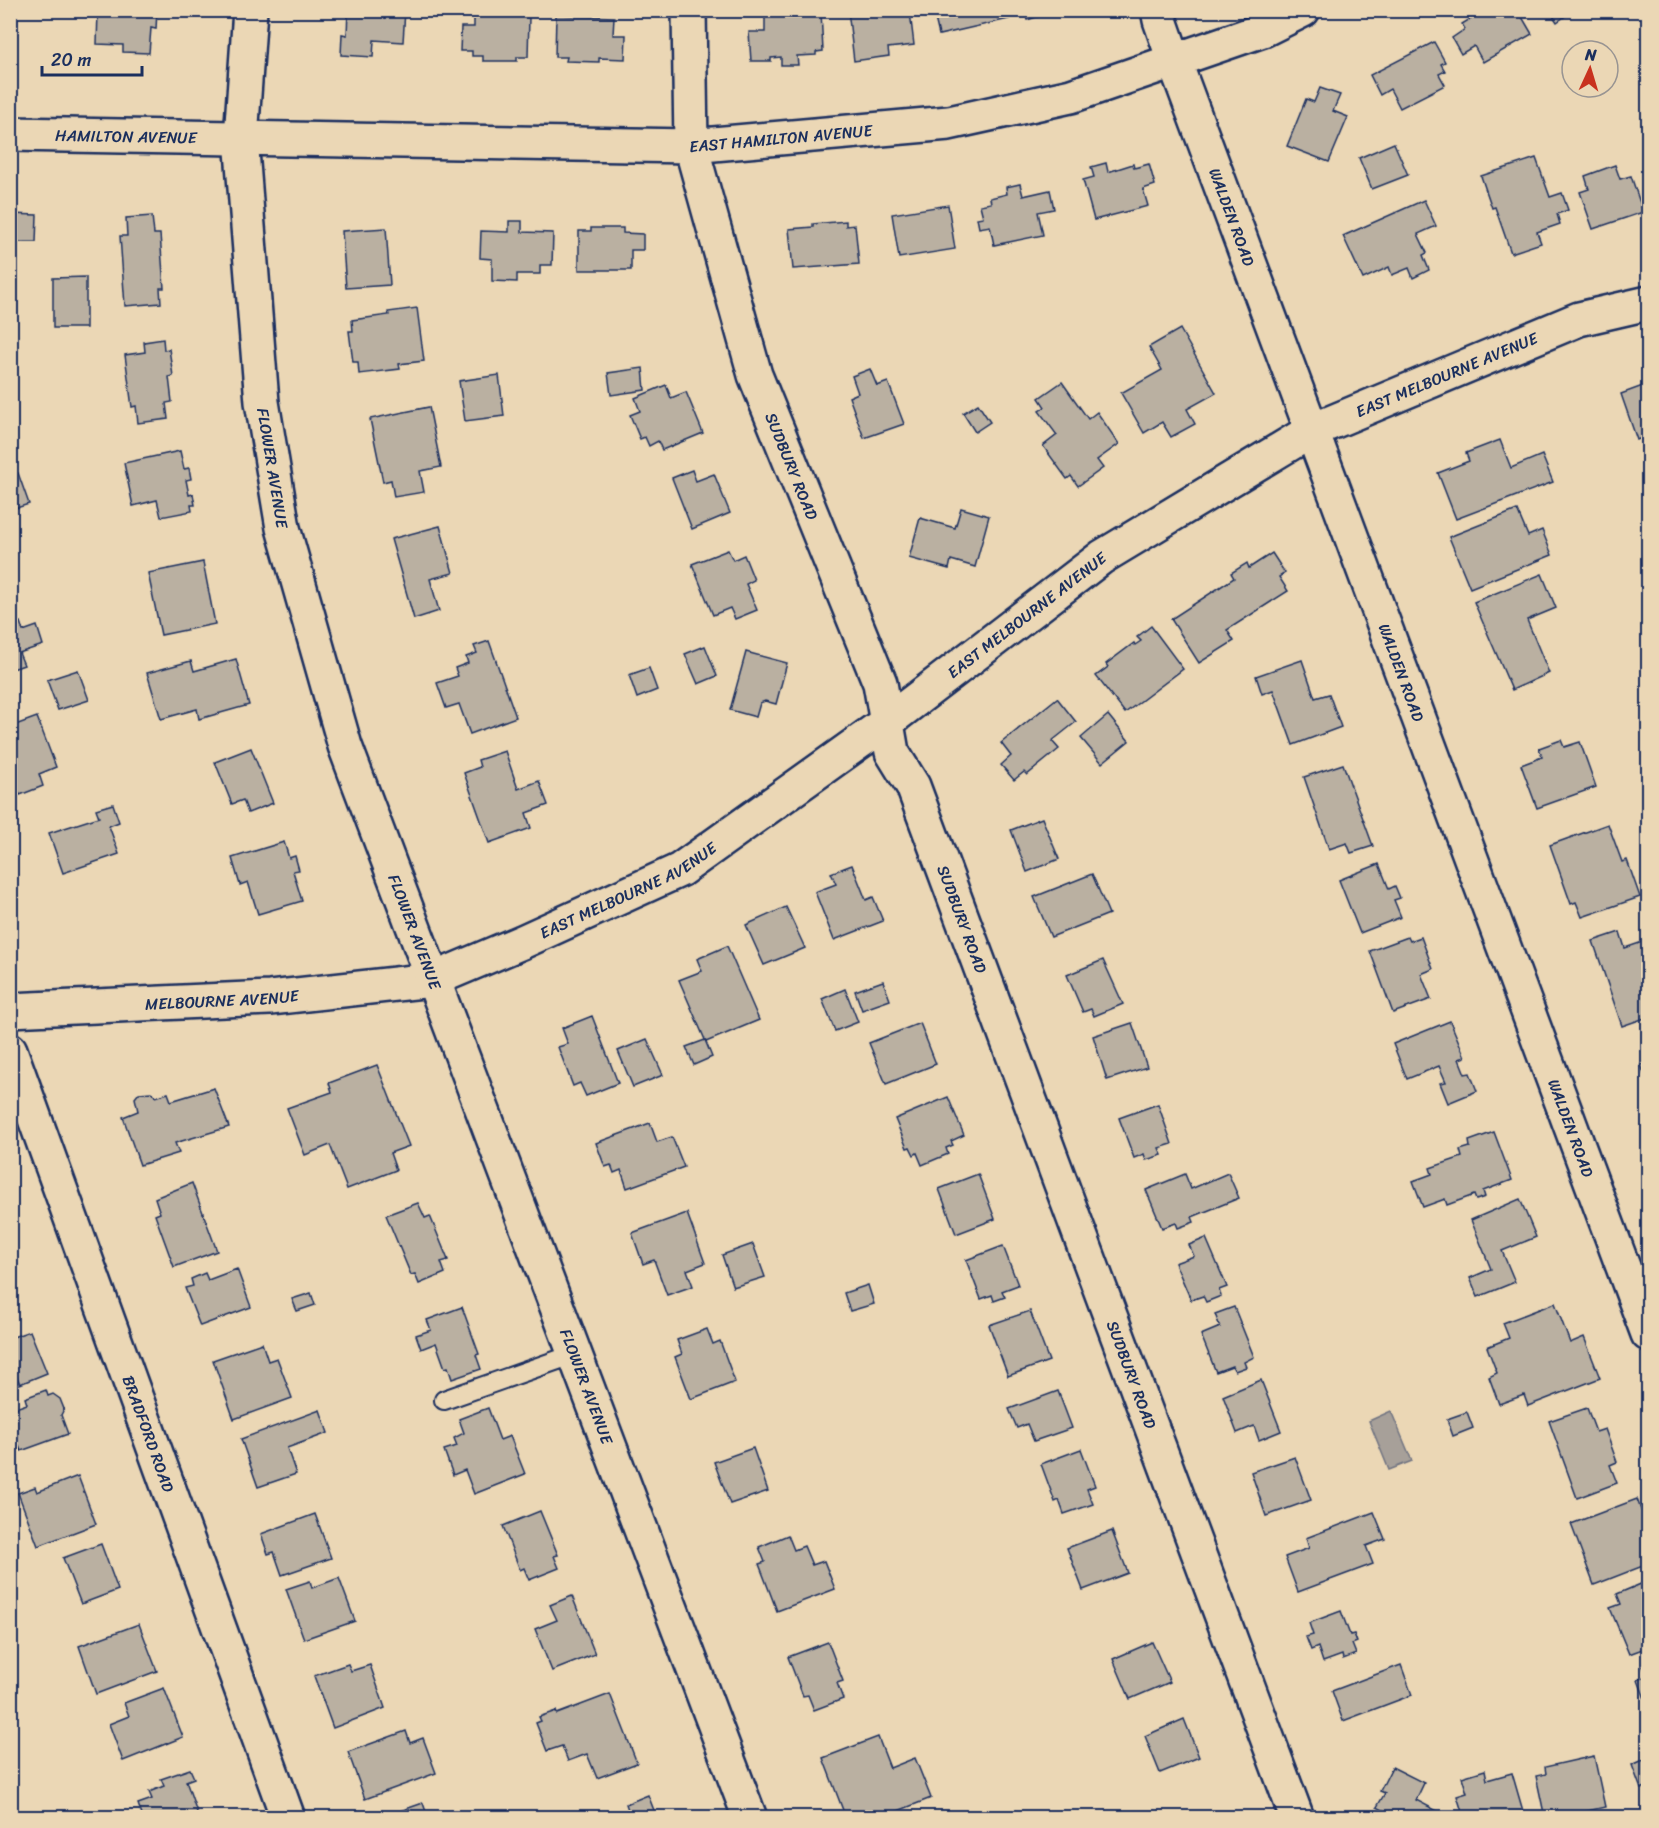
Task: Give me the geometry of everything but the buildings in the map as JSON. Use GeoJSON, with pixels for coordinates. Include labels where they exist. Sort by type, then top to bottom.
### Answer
{"type":"FeatureCollection","features":[{"type":"Feature","properties":{"kind":"street","name":"FLOWER AVENUE"},"geometry":{"type":"LineString","coordinates":[[250,10],[240,138],[262,402],[283,528],[345,746],[750,1818]]}},
{"type":"Feature","properties":{"kind":"street","name":"SUDBURY ROAD"},"geometry":{"type":"LineString","coordinates":[[689,10],[690,146],[754,375],[880,683],[892,752],[913,786],[1297,1818]]}},
{"type":"Feature","properties":{"kind":"street","name":"WALDEN ROAD"},"geometry":{"type":"LineString","coordinates":[[1158,10],[1174,60],[1311,431],[1648,1334]]}},
{"type":"Feature","properties":{"kind":"street","name":"EAST HAMILTON AVENUE"},"geometry":{"type":"LineString","coordinates":[[240,138],[690,146],[949,123],[1071,96],[1263,30],[1303,10]]}},
{"type":"Feature","properties":{"kind":"street","name":"HAMILTON AVENUE"},"geometry":{"type":"LineString","coordinates":[[10,134],[240,138]]}},
{"type":"Feature","properties":{"kind":"street","name":"EAST MELBOURNE AVENUE"},"geometry":{"type":"LineString","coordinates":[[432,980],[680,870],[887,722],[1102,557],[1311,431],[1580,320],[1648,303]]}},
{"type":"Feature","properties":{"kind":"street","name":"MELBOURNE AVENUE"},"geometry":{"type":"LineString","coordinates":[[10,1010],[270,998],[432,980]]}},
{"type":"Feature","properties":{"kind":"street","name":"BRADFORD ROAD"},"geometry":{"type":"LineString","coordinates":[[10,1050],[288,1818]]}},
{"type":"Feature","properties":{"kind":"lane"},"geometry":{"type":"LineString","coordinates":[[444,1400],[575,1354]]}},
{"type":"Feature","properties":{"kind":"shaded area"},"geometry":{"type":"Polygon","coordinates":[[[1391,1411],[1412,1461],[1389,1470],[1369,1421],[1391,1411]]]}}]}
